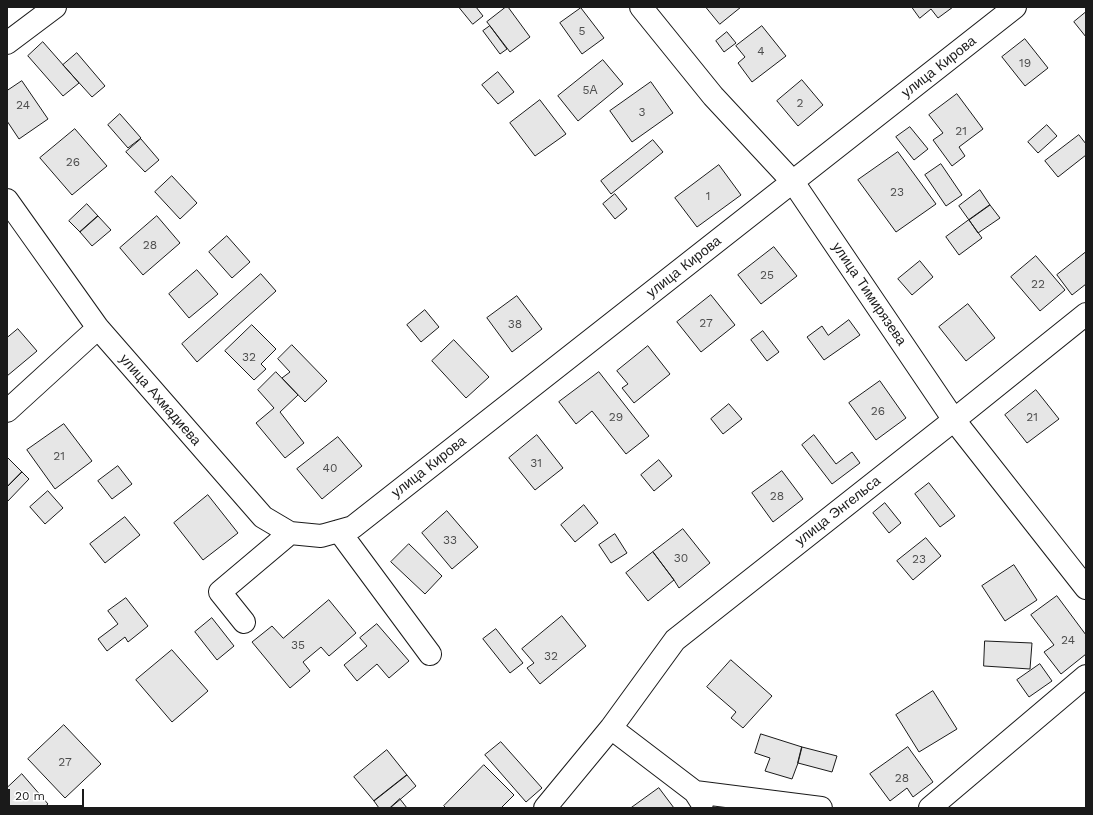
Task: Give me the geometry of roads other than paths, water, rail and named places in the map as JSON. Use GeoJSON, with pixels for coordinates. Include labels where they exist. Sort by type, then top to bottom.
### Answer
{"type":"FeatureCollection","features":[{"type":"Feature","properties":{"kind":"street"},"geometry":{"type":"LineString","coordinates":[[7,43],[55,7]]}},
{"type":"Feature","properties":{"kind":"street","name":"улица Тимирязева"},"geometry":{"type":"LineString","coordinates":[[641,7],[713,96],[793,182],[954,420],[1086,588]]}},
{"type":"Feature","properties":{"kind":"street","name":"улица Кирова"},"geometry":{"type":"LineString","coordinates":[[346,529],[793,182],[1015,7]]}},
{"type":"Feature","properties":{"kind":"street","name":"улица Ахмадиева"},"geometry":{"type":"LineString","coordinates":[[7,200],[98,328],[262,517],[290,533],[321,536],[346,529]]}},
{"type":"Feature","properties":{"kind":"street","name":"улица Энгельса"},"geometry":{"type":"LineString","coordinates":[[545,808],[611,728],[675,640],[1086,314]]}},
{"type":"Feature","properties":{"kind":"street"},"geometry":{"type":"LineString","coordinates":[[7,411],[98,328]]}},
{"type":"Feature","properties":{"kind":"street"},"geometry":{"type":"LineString","coordinates":[[346,529],[430,654]]}},
{"type":"Feature","properties":{"kind":"street"},"geometry":{"type":"LineString","coordinates":[[244,622],[220,592],[290,533]]}},
{"type":"Feature","properties":{"kind":"street"},"geometry":{"type":"LineString","coordinates":[[930,808],[1086,676]]}},
{"type":"Feature","properties":{"kind":"street"},"geometry":{"type":"LineString","coordinates":[[611,728],[700,800],[820,808]]}}]}
